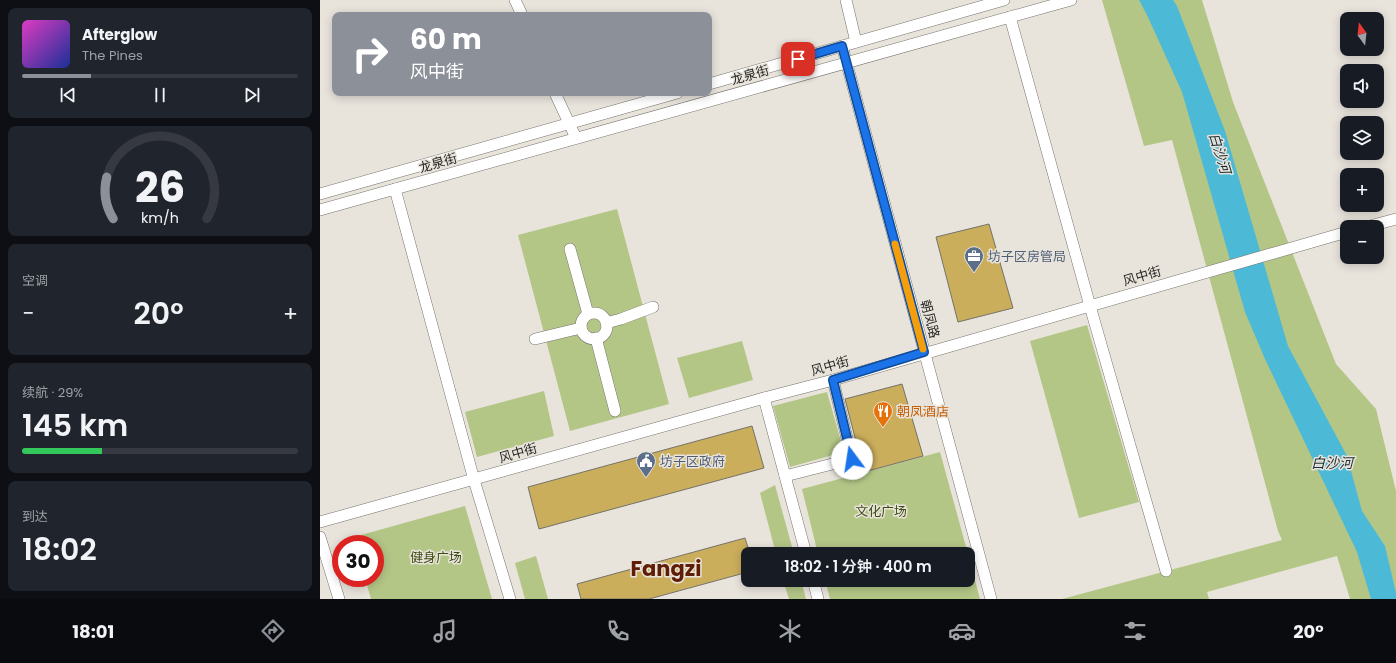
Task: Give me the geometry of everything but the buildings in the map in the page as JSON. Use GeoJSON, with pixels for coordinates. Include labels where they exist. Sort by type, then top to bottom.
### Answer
{"type":"FeatureCollection","features":[{"type":"Feature","properties":{"kind":"street"},"geometry":{"type":"LineString","coordinates":[[515,0],[521,12]]}},
{"type":"Feature","properties":{"kind":"street"},"geometry":{"type":"LineString","coordinates":[[846,0],[856,42]]}},
{"type":"Feature","properties":{"kind":"street","name":"龙泉街"},"geometry":{"type":"LineString","coordinates":[[712,83],[1004,0]]}},
{"type":"Feature","properties":{"kind":"street","name":"龙泉街"},"geometry":{"type":"LineString","coordinates":[[320,210],[1071,0]]}},
{"type":"Feature","properties":{"kind":"street"},"geometry":{"type":"LineString","coordinates":[[1010,17],[1090,306],[1166,571]]}},
{"type":"Feature","properties":{"kind":"street","name":"朝凤路"},"geometry":{"type":"LineString","coordinates":[[842,46],[991,599]]}},
{"type":"Feature","properties":{"kind":"street"},"geometry":{"type":"LineString","coordinates":[[556,96],[576,138]]}},
{"type":"Feature","properties":{"kind":"street","name":"龙泉街"},"geometry":{"type":"LineString","coordinates":[[320,194],[667,96]]}},
{"type":"Feature","properties":{"kind":"street"},"geometry":{"type":"LineString","coordinates":[[395,189],[474,480],[510,599]]}},
{"type":"Feature","properties":{"kind":"street"},"geometry":{"type":"LineString","coordinates":[[1384,222],[1396,219]]}},
{"type":"Feature","properties":{"kind":"street","name":"风中街"},"geometry":{"type":"LineString","coordinates":[[320,522],[833,380],[924,352],[1340,234]]}},
{"type":"Feature","properties":{"kind":"street"},"geometry":{"type":"LineString","coordinates":[[570,249],[588,314]]}},
{"type":"Feature","properties":{"kind":"street"},"geometry":{"type":"LineString","coordinates":[[606,323],[653,307]]}},
{"type":"Feature","properties":{"kind":"street"},"geometry":{"type":"LineString","coordinates":[[588,314],[599,314],[606,323],[605,331],[596,338],[588,337],[582,332],[582,320],[588,314]]}},
{"type":"Feature","properties":{"kind":"street"},"geometry":{"type":"LineString","coordinates":[[535,339],[581,328]]}},
{"type":"Feature","properties":{"kind":"street"},"geometry":{"type":"LineString","coordinates":[[596,338],[615,411]]}},
{"type":"Feature","properties":{"kind":"street"},"geometry":{"type":"LineString","coordinates":[[785,476],[852,459],[833,380]]}},
{"type":"Feature","properties":{"kind":"street"},"geometry":{"type":"LineString","coordinates":[[764,398],[804,547]]}},
{"type":"Feature","properties":{"kind":"street"},"geometry":{"type":"LineString","coordinates":[[320,537],[339,599]]}},
{"type":"Feature","properties":{"kind":"street"},"geometry":{"type":"LineString","coordinates":[[815,587],[818,599]]}},
{"type":"Feature","properties":{"kind":"green space"},"geometry":{"type":"Polygon","coordinates":[[[1102,0],[1202,0],[1233,102],[1336,364],[1376,409],[1396,491],[1396,599],[1350,599],[1337,556],[1207,592],[1209,599],[1062,599],[1282,540],[1278,531],[1172,140],[1144,146],[1102,0]]]}},
{"type":"Feature","properties":{"kind":"green space"},"geometry":{"type":"Polygon","coordinates":[[[617,209],[669,404],[570,431],[518,235],[617,209]]]}},
{"type":"Feature","properties":{"kind":"green space"},"geometry":{"type":"Polygon","coordinates":[[[1087,325],[1139,502],[1079,518],[1030,341],[1087,325]]]}},
{"type":"Feature","properties":{"kind":"green space"},"geometry":{"type":"Polygon","coordinates":[[[742,341],[753,380],[689,398],[677,358],[742,341]]]}},
{"type":"Feature","properties":{"kind":"green space"},"geometry":{"type":"Polygon","coordinates":[[[544,391],[554,436],[477,457],[465,412],[544,391]]]}},
{"type":"Feature","properties":{"kind":"green space"},"geometry":{"type":"Polygon","coordinates":[[[827,392],[844,452],[790,467],[773,406],[827,392]]]}},
{"type":"Feature","properties":{"kind":"green space","name":"文化广场"},"geometry":{"type":"Polygon","coordinates":[[[940,452],[966,547],[816,547],[802,489],[940,452]]]}},
{"type":"Feature","properties":{"kind":"green space"},"geometry":{"type":"Polygon","coordinates":[[[775,485],[792,547],[774,547],[760,493],[775,485]]]}},
{"type":"Feature","properties":{"kind":"green space","name":"健身广场"},"geometry":{"type":"Polygon","coordinates":[[[465,506],[492,599],[371,599],[368,587],[384,587],[384,535],[361,535],[465,506]]]}},
{"type":"Feature","properties":{"kind":"green space"},"geometry":{"type":"Polygon","coordinates":[[[536,556],[548,599],[525,599],[515,563],[536,556]]]}},
{"type":"Feature","properties":{"kind":"green space"},"geometry":{"type":"Polygon","coordinates":[[[975,580],[980,599],[830,599],[827,587],[975,587],[975,580]]]}},
{"type":"Feature","properties":{"kind":"green space"},"geometry":{"type":"Polygon","coordinates":[[[785,587],[803,587],[806,599],[789,599],[785,587]]]}},
{"type":"Feature","properties":{"kind":"water","name":"白沙河"},"geometry":{"type":"Polygon","coordinates":[[[1139,0],[1173,0],[1177,6],[1225,131],[1288,346],[1347,456],[1362,511],[1385,546],[1396,593],[1396,599],[1371,599],[1357,552],[1265,359],[1245,312],[1182,92],[1139,0]]]}},
{"type":"Feature","properties":{"kind":"slow traffic"},"geometry":{"type":"LineString","coordinates":[[895,244],[923,349]]}},
{"type":"Feature","properties":{"kind":"place","name":"坊子区房管局"},"geometry":{"type":"Point","coordinates":[974,273]}},
{"type":"Feature","properties":{"kind":"place","name":"朝凤酒店"},"geometry":{"type":"Point","coordinates":[883,428]}},
{"type":"Feature","properties":{"kind":"place","name":"坊子区政府"},"geometry":{"type":"Point","coordinates":[646,478]}},
{"type":"Feature","properties":{"kind":"district","name":"Fangzi"},"geometry":{"type":"Point","coordinates":[666,568]}},
{"type":"Feature","properties":{"kind":"route"},"geometry":{"type":"LineString","coordinates":[[798,59],[842,46],[924,352],[833,380],[852,459]]}}]}
